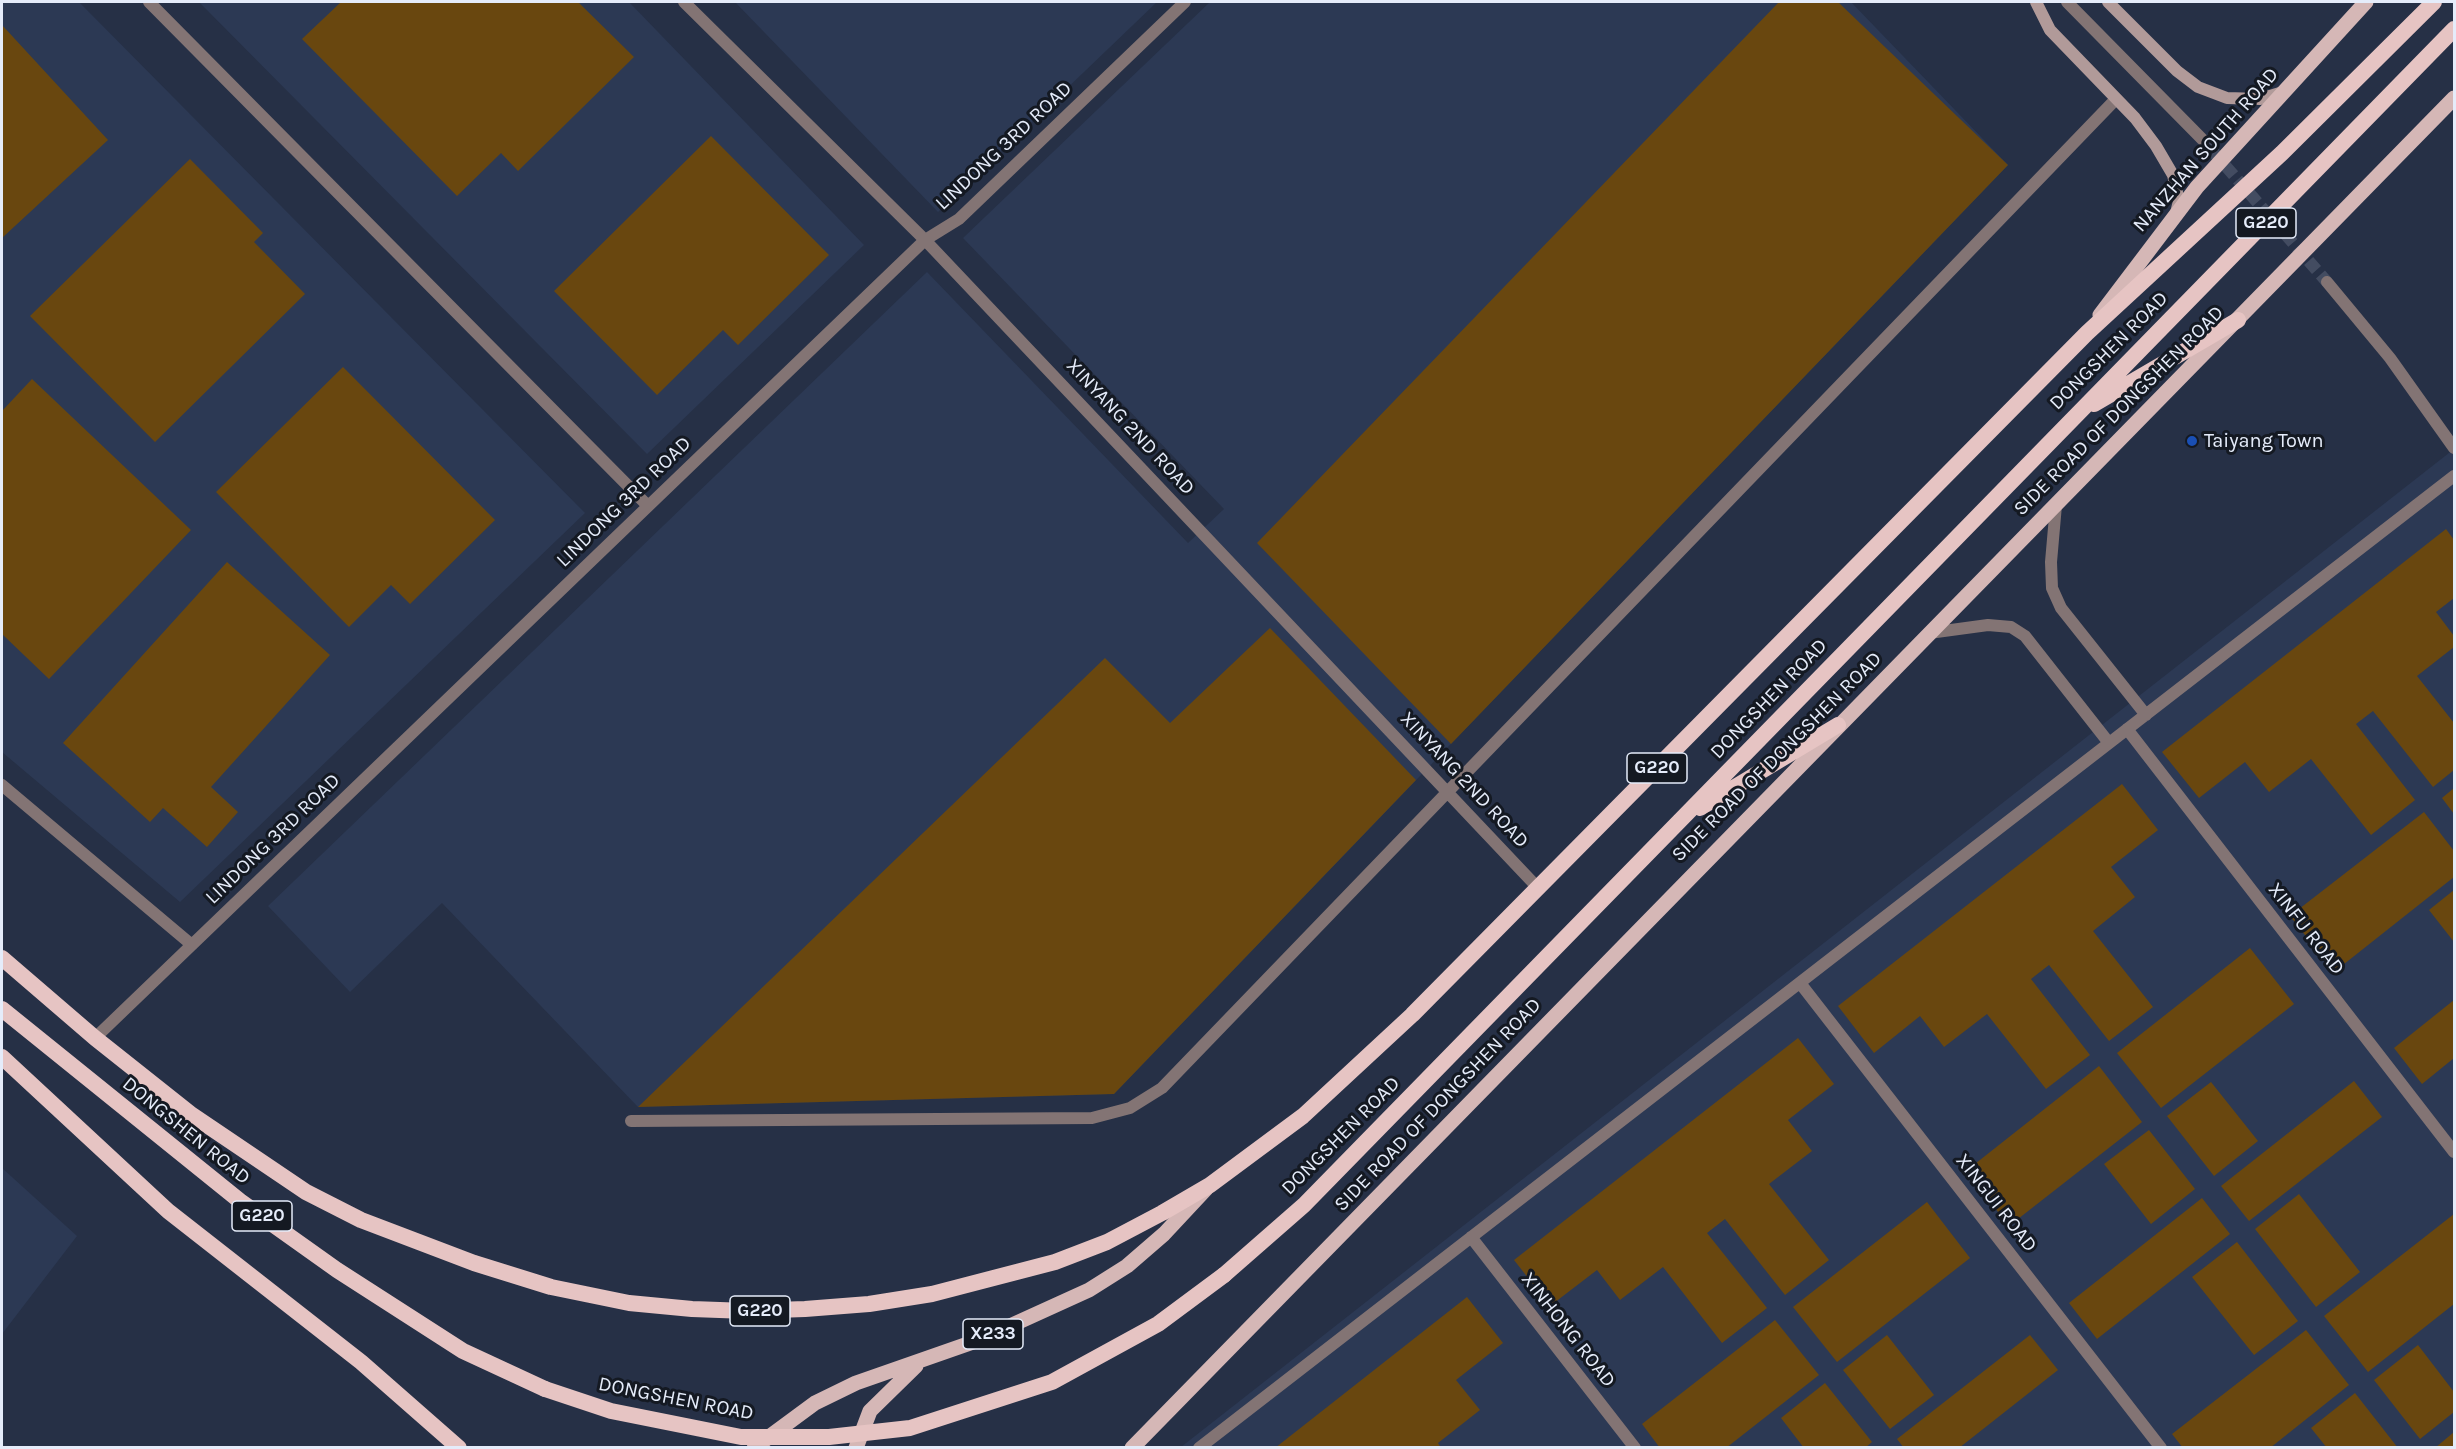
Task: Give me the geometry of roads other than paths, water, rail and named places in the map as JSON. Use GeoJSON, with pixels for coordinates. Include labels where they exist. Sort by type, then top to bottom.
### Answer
{"type":"FeatureCollection","features":[{"type":"Feature","properties":{"kind":"highway","name":"DONGSHEN ROAD"},"geometry":{"type":"LineString","coordinates":[[2,958],[95,1038],[192,1115],[252,1158],[315,1197],[362,1220],[474,1263],[551,1287],[629,1303],[747,1311],[869,1304],[932,1294],[1002,1277],[1065,1258],[1107,1242],[1210,1185],[1303,1116],[1412,1015],[2087,333],[2282,153],[2434,2]]}},
{"type":"Feature","properties":{"kind":"highway","name":"DONGSHEN ROAD"},"geometry":{"type":"LineString","coordinates":[[2,1009],[240,1201],[337,1269],[463,1351],[545,1389],[611,1411],[741,1437],[829,1437],[910,1428],[1052,1382],[1158,1324],[1224,1275],[1304,1205],[2454,28]]}},
{"type":"Feature","properties":{"kind":"highway"},"geometry":{"type":"LineString","coordinates":[[2075,415],[2238,320]]}},
{"type":"Feature","properties":{"kind":"highway"},"geometry":{"type":"LineString","coordinates":[[1679,821],[1838,725]]}},
{"type":"Feature","properties":{"kind":"highway"},"geometry":{"type":"LineString","coordinates":[[2,1057],[168,1211],[361,1362],[459,1448]]}},
{"type":"Feature","properties":{"kind":"main road"},"geometry":{"type":"LineString","coordinates":[[2036,2],[2050,30],[2116,99],[2156,146],[2173,175],[2179,201],[2176,213]]}},
{"type":"Feature","properties":{"kind":"main road"},"geometry":{"type":"LineString","coordinates":[[2108,2],[2178,71],[2198,87],[2227,98],[2260,99],[2283,92]]}},
{"type":"Feature","properties":{"kind":"main road","name":"NANZHAN SOUTH ROAD"},"geometry":{"type":"LineString","coordinates":[[2087,333],[2176,213],[2366,2]]}},
{"type":"Feature","properties":{"kind":"main road","name":"SIDE ROAD OF DONGSHEN ROAD"},"geometry":{"type":"LineString","coordinates":[[1132,1448],[2454,98]]}},
{"type":"Feature","properties":{"kind":"main road","name":"X233"},"geometry":{"type":"LineString","coordinates":[[754,1448],[815,1403],[856,1383],[923,1360],[1038,1315],[1089,1290],[1127,1266],[1164,1234],[1210,1185]]}},
{"type":"Feature","properties":{"kind":"main road"},"geometry":{"type":"LineString","coordinates":[[856,1448],[870,1412],[891,1388],[923,1360]]}},
{"type":"Feature","properties":{"kind":"street"},"geometry":{"type":"LineString","coordinates":[[149,2],[648,506]]}},
{"type":"Feature","properties":{"kind":"street","name":"XINYANG 2ND ROAD"},"geometry":{"type":"LineString","coordinates":[[684,2],[925,240],[1538,888]]}},
{"type":"Feature","properties":{"kind":"street","name":"LINDONG 3RD ROAD"},"geometry":{"type":"LineString","coordinates":[[95,1038],[925,240],[959,219],[1185,2]]}},
{"type":"Feature","properties":{"kind":"street"},"geometry":{"type":"LineString","coordinates":[[2067,2],[2202,139]]}},
{"type":"Feature","properties":{"kind":"street"},"geometry":{"type":"LineString","coordinates":[[631,1121],[1092,1118],[1130,1108],[1162,1088],[2116,99]]}},
{"type":"Feature","properties":{"kind":"street"},"geometry":{"type":"LineString","coordinates":[[2327,282],[2391,358],[2454,448]]}},
{"type":"Feature","properties":{"kind":"street"},"geometry":{"type":"LineString","coordinates":[[1198,1448],[2454,476]]}},
{"type":"Feature","properties":{"kind":"street"},"geometry":{"type":"LineString","coordinates":[[2056,505],[2051,562],[2052,588],[2061,608],[2146,715]]}},
{"type":"Feature","properties":{"kind":"street"},"geometry":{"type":"LineString","coordinates":[[1929,633],[1988,625],[2011,627],[2025,636],[2109,743]]}},
{"type":"Feature","properties":{"kind":"street","name":"XINFU ROAD"},"geometry":{"type":"LineString","coordinates":[[2127,729],[2454,1152]]}},
{"type":"Feature","properties":{"kind":"street"},"geometry":{"type":"LineString","coordinates":[[2,785],[192,945]]}},
{"type":"Feature","properties":{"kind":"street","name":"XINGUI ROAD"},"geometry":{"type":"LineString","coordinates":[[1800,982],[2161,1448]]}},
{"type":"Feature","properties":{"kind":"street","name":"XINHONG ROAD"},"geometry":{"type":"LineString","coordinates":[[1471,1236],[1635,1448]]}},
{"type":"Feature","properties":{"kind":"tunnel"},"geometry":{"type":"LineString","coordinates":[[2202,139],[2327,282]]}},
{"type":"Feature","properties":{"kind":"place","name":"Taiyang Town"},"geometry":{"type":"Point","coordinates":[2192,441]}}]}
